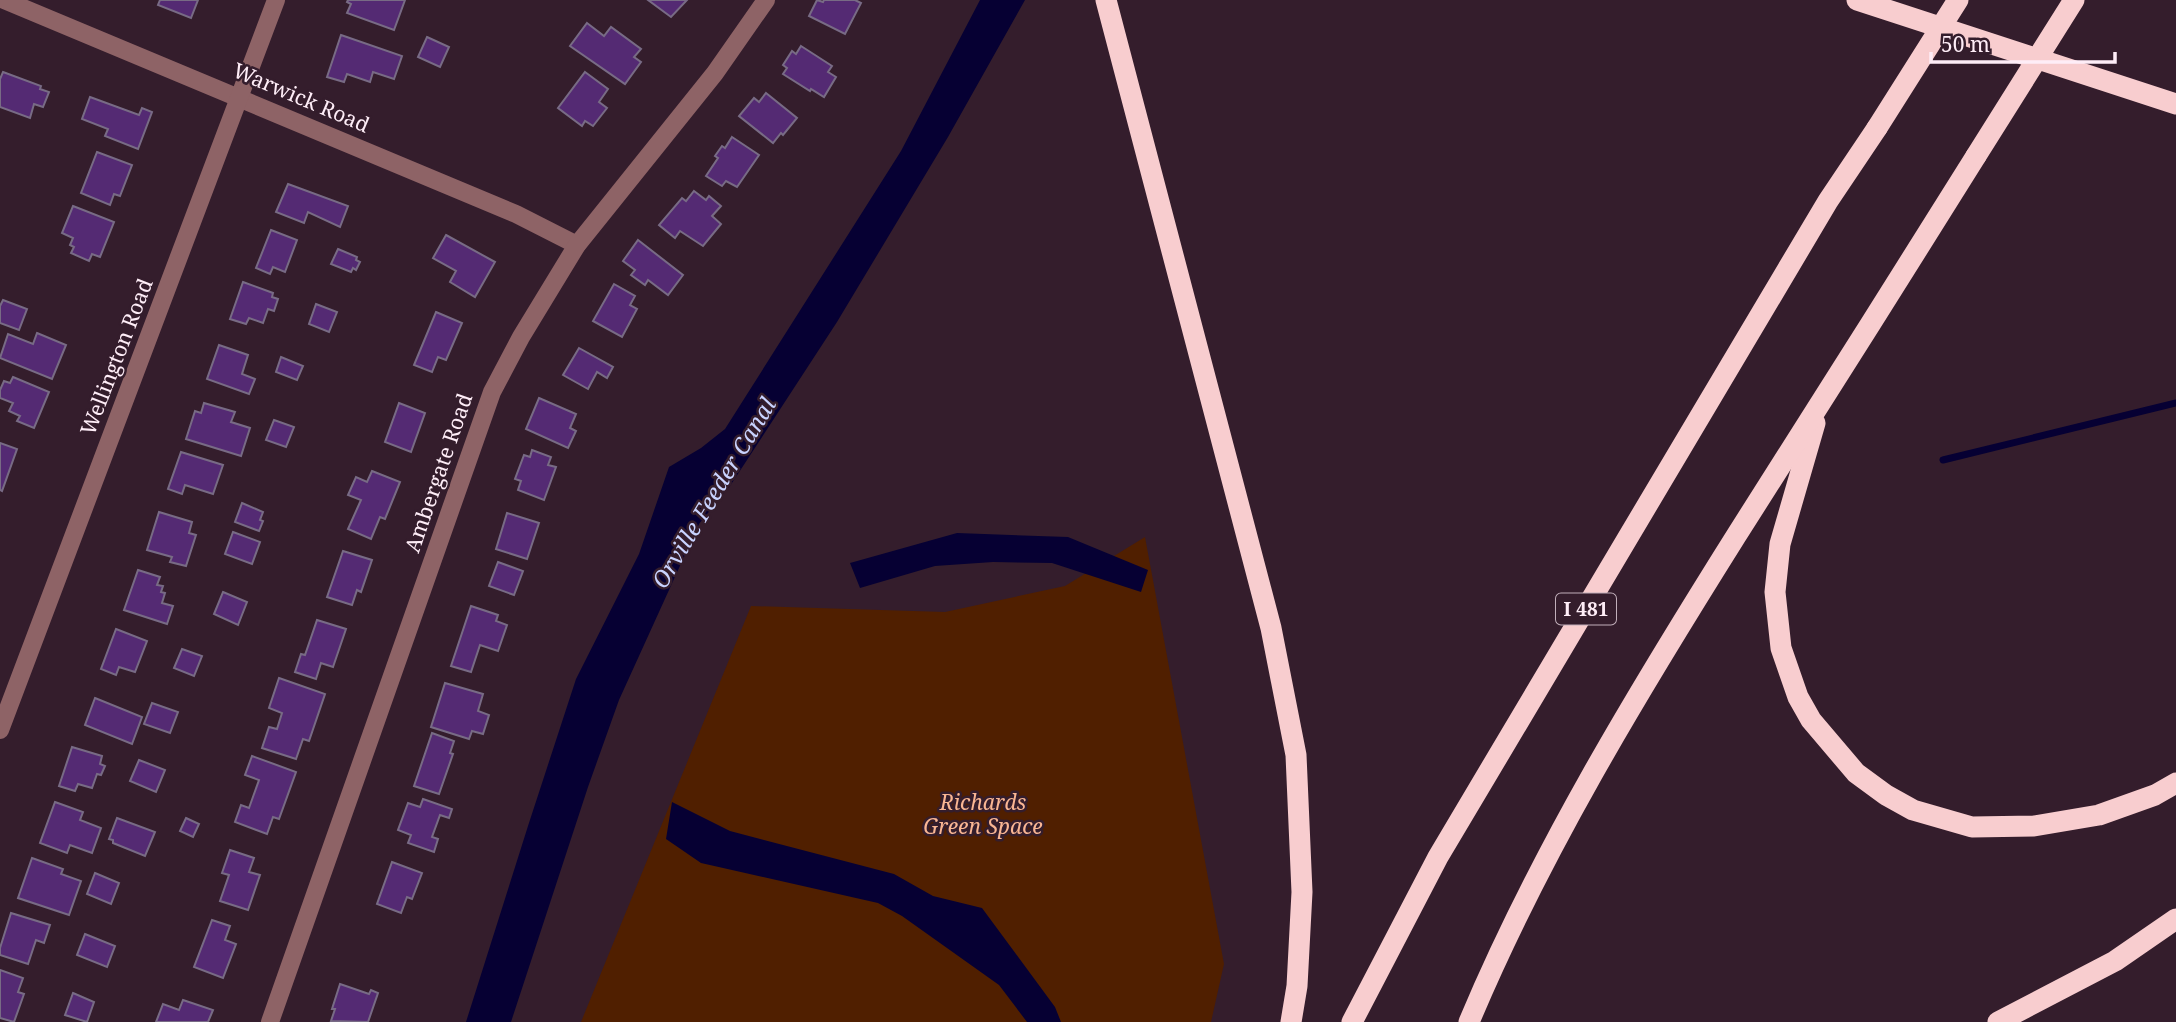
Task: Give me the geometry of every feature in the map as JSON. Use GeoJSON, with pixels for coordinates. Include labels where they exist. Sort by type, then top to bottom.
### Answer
{"type":"FeatureCollection","features":[{"type":"Feature","properties":{"kind":"highway"},"geometry":{"type":"LineString","coordinates":[[1106,0],[1271,628],[1296,755],[1302,892],[1297,986],[1291,1022]]}},
{"type":"Feature","properties":{"kind":"highway"},"geometry":{"type":"LineString","coordinates":[[1857,0],[2176,104]]}},
{"type":"Feature","properties":{"kind":"highway","name":"I 481"},"geometry":{"type":"LineString","coordinates":[[1352,1022],[1438,857],[1828,201],[1958,0]]}},
{"type":"Feature","properties":{"kind":"highway"},"geometry":{"type":"LineString","coordinates":[[1469,1022],[1489,974],[1585,786],[1678,629],[2074,0]]}},
{"type":"Feature","properties":{"kind":"highway"},"geometry":{"type":"LineString","coordinates":[[1822,400],[1780,544],[1775,592],[1781,648],[1798,697],[1811,720],[1856,774],[1913,810],[1972,827],[2034,826],[2099,815],[2155,795],[2176,783]]}},
{"type":"Feature","properties":{"kind":"highway"},"geometry":{"type":"LineString","coordinates":[[1998,1022],[2115,961],[2176,919]]}},
{"type":"Feature","properties":{"kind":"street","name":"Warwick Road"},"geometry":{"type":"LineString","coordinates":[[4,0],[516,214],[577,245]]}},
{"type":"Feature","properties":{"kind":"street","name":"Wellington Road"},"geometry":{"type":"LineString","coordinates":[[0,730],[276,0]]}},
{"type":"Feature","properties":{"kind":"street","name":"Ambergate Road"},"geometry":{"type":"LineString","coordinates":[[271,1022],[492,392],[521,337],[577,245],[715,73],[766,0]]}},
{"type":"Feature","properties":{"kind":"green space","name":"Richards Green Space"},"geometry":{"type":"Polygon","coordinates":[[[1145,537],[1224,964],[1211,1022],[581,1022],[751,606],[945,612],[1065,586],[1145,537]]]}},
{"type":"Feature","properties":{"kind":"water","name":"Orville Feeder Canal"},"geometry":{"type":"Polygon","coordinates":[[[980,0],[1025,0],[948,137],[837,322],[730,486],[699,524],[619,700],[511,1022],[466,1022],[576,679],[639,554],[669,467],[701,448],[725,429],[901,151],[980,0]]]}},
{"type":"Feature","properties":{"kind":"water"},"geometry":{"type":"Polygon","coordinates":[[[957,533],[1068,537],[1148,570],[1141,592],[1052,563],[993,562],[935,566],[860,588],[850,563],[957,533]]]}},
{"type":"Feature","properties":{"kind":"water"},"geometry":{"type":"Polygon","coordinates":[[[672,802],[730,831],[894,874],[933,896],[982,908],[1055,1007],[1061,1022],[1027,1022],[999,985],[902,916],[878,903],[701,863],[666,839],[672,802]]]}},
{"type":"Feature","properties":{"kind":"building"},"geometry":{"type":"Polygon","coordinates":[[[160,0],[198,0],[191,18],[158,5],[160,0]]]}},
{"type":"Feature","properties":{"kind":"building"},"geometry":{"type":"Polygon","coordinates":[[[348,0],[405,0],[394,30],[347,13],[351,4],[348,0]]]}},
{"type":"Feature","properties":{"kind":"building"},"geometry":{"type":"Polygon","coordinates":[[[648,0],[687,0],[671,17],[648,0]]]}},
{"type":"Feature","properties":{"kind":"building"},"geometry":{"type":"Polygon","coordinates":[[[817,0],[855,0],[861,3],[845,34],[809,16],[817,0]]]}},
{"type":"Feature","properties":{"kind":"building"},"geometry":{"type":"Polygon","coordinates":[[[587,23],[604,36],[611,27],[641,49],[634,57],[641,62],[625,84],[570,46],[587,23]]]}},
{"type":"Feature","properties":{"kind":"building"},"geometry":{"type":"Polygon","coordinates":[[[341,35],[402,56],[394,79],[373,72],[370,82],[347,74],[344,82],[327,77],[341,35]]]}},
{"type":"Feature","properties":{"kind":"building"},"geometry":{"type":"Polygon","coordinates":[[[427,37],[449,47],[440,67],[418,57],[427,37]]]}},
{"type":"Feature","properties":{"kind":"building"},"geometry":{"type":"Polygon","coordinates":[[[801,46],[832,66],[828,72],[836,77],[824,97],[783,74],[787,68],[783,65],[792,51],[796,54],[801,46]]]}},
{"type":"Feature","properties":{"kind":"building"},"geometry":{"type":"Polygon","coordinates":[[[3,72],[41,86],[40,89],[49,92],[43,107],[34,104],[30,118],[0,107],[0,79],[3,72]]]}},
{"type":"Feature","properties":{"kind":"building"},"geometry":{"type":"Polygon","coordinates":[[[585,72],[608,89],[599,102],[607,108],[593,126],[585,121],[582,126],[558,108],[585,72]]]}},
{"type":"Feature","properties":{"kind":"building"},"geometry":{"type":"Polygon","coordinates":[[[766,93],[797,118],[773,143],[739,116],[754,98],[759,102],[766,93]]]}},
{"type":"Feature","properties":{"kind":"building"},"geometry":{"type":"Polygon","coordinates":[[[90,97],[139,115],[142,108],[152,112],[138,149],[105,136],[108,129],[82,119],[90,97]]]}},
{"type":"Feature","properties":{"kind":"building"},"geometry":{"type":"Polygon","coordinates":[[[732,137],[759,155],[737,187],[726,181],[722,186],[706,176],[718,158],[715,156],[722,146],[725,148],[732,137]]]}},
{"type":"Feature","properties":{"kind":"building"},"geometry":{"type":"Polygon","coordinates":[[[97,152],[132,165],[120,196],[114,194],[110,205],[81,193],[97,152]]]}},
{"type":"Feature","properties":{"kind":"building"},"geometry":{"type":"Polygon","coordinates":[[[288,184],[348,206],[340,227],[308,212],[304,223],[276,212],[288,184]]]}},
{"type":"Feature","properties":{"kind":"building"},"geometry":{"type":"Polygon","coordinates":[[[694,191],[706,200],[709,196],[721,206],[712,216],[721,224],[703,246],[680,231],[675,238],[659,225],[682,198],[686,201],[694,191]]]}},
{"type":"Feature","properties":{"kind":"building"},"geometry":{"type":"Polygon","coordinates":[[[73,206],[114,222],[100,257],[92,254],[89,261],[71,253],[74,247],[70,245],[73,238],[62,233],[73,206]]]}},
{"type":"Feature","properties":{"kind":"building"},"geometry":{"type":"Polygon","coordinates":[[[271,230],[297,240],[285,272],[273,267],[270,274],[256,268],[271,230]]]}},
{"type":"Feature","properties":{"kind":"building"},"geometry":{"type":"Polygon","coordinates":[[[446,235],[495,262],[475,297],[450,282],[456,271],[433,258],[446,235]]]}},
{"type":"Feature","properties":{"kind":"building"},"geometry":{"type":"Polygon","coordinates":[[[638,240],[683,275],[668,295],[648,280],[645,285],[631,275],[635,270],[623,261],[638,240]]]}},
{"type":"Feature","properties":{"kind":"building"},"geometry":{"type":"Polygon","coordinates":[[[338,249],[357,257],[356,260],[360,262],[356,270],[353,268],[351,272],[331,264],[338,249]]]}},
{"type":"Feature","properties":{"kind":"building"},"geometry":{"type":"Polygon","coordinates":[[[243,282],[273,293],[272,297],[278,299],[274,311],[268,309],[263,323],[249,318],[246,324],[230,319],[243,282]]]}},
{"type":"Feature","properties":{"kind":"building"},"geometry":{"type":"Polygon","coordinates":[[[614,284],[635,296],[630,305],[637,309],[622,337],[593,321],[614,284]]]}},
{"type":"Feature","properties":{"kind":"building"},"geometry":{"type":"Polygon","coordinates":[[[3,300],[27,309],[19,330],[0,323],[0,306],[3,300]]]}},
{"type":"Feature","properties":{"kind":"building"},"geometry":{"type":"Polygon","coordinates":[[[316,304],[337,312],[329,332],[309,324],[316,304]]]}},
{"type":"Feature","properties":{"kind":"building"},"geometry":{"type":"Polygon","coordinates":[[[436,312],[462,323],[446,360],[438,357],[432,372],[414,365],[436,312]]]}},
{"type":"Feature","properties":{"kind":"building"},"geometry":{"type":"Polygon","coordinates":[[[37,333],[66,345],[52,379],[0,358],[8,334],[33,344],[37,333]]]}},
{"type":"Feature","properties":{"kind":"building"},"geometry":{"type":"Polygon","coordinates":[[[219,345],[248,355],[242,374],[255,379],[249,394],[207,379],[219,345]]]}},
{"type":"Feature","properties":{"kind":"building"},"geometry":{"type":"Polygon","coordinates":[[[579,348],[613,367],[607,378],[597,372],[588,389],[563,375],[579,348]]]}},
{"type":"Feature","properties":{"kind":"building"},"geometry":{"type":"Polygon","coordinates":[[[281,357],[303,366],[297,380],[276,372],[281,357]]]}},
{"type":"Feature","properties":{"kind":"building"},"geometry":{"type":"Polygon","coordinates":[[[13,377],[49,392],[34,428],[17,421],[20,416],[9,411],[13,403],[0,398],[4,381],[10,383],[13,377]]]}},
{"type":"Feature","properties":{"kind":"building"},"geometry":{"type":"Polygon","coordinates":[[[539,398],[576,414],[570,428],[576,431],[568,448],[526,429],[539,398]]]}},
{"type":"Feature","properties":{"kind":"building"},"geometry":{"type":"Polygon","coordinates":[[[204,403],[235,412],[231,422],[250,428],[241,456],[186,439],[195,411],[201,413],[204,403]]]}},
{"type":"Feature","properties":{"kind":"building"},"geometry":{"type":"Polygon","coordinates":[[[399,403],[425,413],[411,452],[385,442],[399,403]]]}},
{"type":"Feature","properties":{"kind":"building"},"geometry":{"type":"Polygon","coordinates":[[[274,420],[294,427],[286,447],[266,440],[274,420]]]}},
{"type":"Feature","properties":{"kind":"building"},"geometry":{"type":"Polygon","coordinates":[[[0,443],[17,449],[2,491],[0,490],[0,443]]]}},
{"type":"Feature","properties":{"kind":"building"},"geometry":{"type":"Polygon","coordinates":[[[532,450],[551,457],[548,465],[556,467],[544,500],[518,490],[521,481],[515,479],[524,455],[530,457],[532,450]]]}},
{"type":"Feature","properties":{"kind":"building"},"geometry":{"type":"Polygon","coordinates":[[[181,452],[223,465],[213,494],[185,485],[182,494],[168,489],[181,452]]]}},
{"type":"Feature","properties":{"kind":"building"},"geometry":{"type":"Polygon","coordinates":[[[372,471],[400,482],[385,519],[380,517],[371,539],[348,529],[361,500],[348,495],[356,477],[367,482],[372,471]]]}},
{"type":"Feature","properties":{"kind":"building"},"geometry":{"type":"Polygon","coordinates":[[[242,503],[263,512],[259,531],[235,522],[242,503]]]}},
{"type":"Feature","properties":{"kind":"building"},"geometry":{"type":"Polygon","coordinates":[[[159,512],[192,522],[189,533],[196,535],[186,566],[170,562],[172,557],[147,550],[159,512]]]}},
{"type":"Feature","properties":{"kind":"building"},"geometry":{"type":"Polygon","coordinates":[[[507,513],[539,523],[527,559],[496,549],[507,513]]]}},
{"type":"Feature","properties":{"kind":"building"},"geometry":{"type":"Polygon","coordinates":[[[233,532],[260,542],[252,564],[225,554],[233,532]]]}},
{"type":"Feature","properties":{"kind":"building"},"geometry":{"type":"Polygon","coordinates":[[[343,551],[372,560],[361,592],[357,590],[352,605],[327,597],[343,551]]]}},
{"type":"Feature","properties":{"kind":"building"},"geometry":{"type":"Polygon","coordinates":[[[498,562],[523,571],[514,595],[489,586],[498,562]]]}},
{"type":"Feature","properties":{"kind":"building"},"geometry":{"type":"Polygon","coordinates":[[[138,570],[160,577],[157,585],[163,586],[161,592],[165,593],[162,603],[173,606],[167,624],[124,610],[138,570]]]}},
{"type":"Feature","properties":{"kind":"building"},"geometry":{"type":"Polygon","coordinates":[[[223,592],[247,602],[238,625],[214,614],[223,592]]]}},
{"type":"Feature","properties":{"kind":"building"},"geometry":{"type":"Polygon","coordinates":[[[471,606],[498,615],[496,621],[507,625],[498,651],[480,645],[471,672],[451,666],[471,606]]]}},
{"type":"Feature","properties":{"kind":"building"},"geometry":{"type":"Polygon","coordinates":[[[317,620],[346,629],[333,667],[321,663],[316,679],[295,672],[301,654],[305,655],[317,620]]]}},
{"type":"Feature","properties":{"kind":"building"},"geometry":{"type":"Polygon","coordinates":[[[116,629],[147,641],[135,672],[119,667],[116,675],[101,669],[116,629]]]}},
{"type":"Feature","properties":{"kind":"building"},"geometry":{"type":"Polygon","coordinates":[[[182,649],[202,656],[194,676],[174,668],[182,649]]]}},
{"type":"Feature","properties":{"kind":"building"},"geometry":{"type":"Polygon","coordinates":[[[279,678],[325,694],[309,741],[303,739],[296,759],[262,748],[269,727],[277,729],[282,713],[269,708],[279,678]]]}},
{"type":"Feature","properties":{"kind":"building"},"geometry":{"type":"Polygon","coordinates":[[[445,683],[483,694],[478,711],[489,715],[483,734],[472,731],[469,739],[431,727],[445,683]]]}},
{"type":"Feature","properties":{"kind":"building"},"geometry":{"type":"Polygon","coordinates":[[[95,698],[142,717],[132,744],[85,725],[95,698]]]}},
{"type":"Feature","properties":{"kind":"building"},"geometry":{"type":"Polygon","coordinates":[[[152,703],[178,712],[170,733],[144,724],[152,703]]]}},
{"type":"Feature","properties":{"kind":"building"},"geometry":{"type":"Polygon","coordinates":[[[432,733],[454,741],[450,753],[453,754],[439,794],[414,786],[432,733]]]}},
{"type":"Feature","properties":{"kind":"building"},"geometry":{"type":"Polygon","coordinates":[[[72,747],[102,756],[100,764],[105,766],[101,775],[97,774],[92,788],[78,784],[75,791],[59,786],[72,747]]]}},
{"type":"Feature","properties":{"kind":"building"},"geometry":{"type":"Polygon","coordinates":[[[252,756],[296,772],[279,819],[273,817],[267,834],[235,822],[241,805],[249,808],[259,780],[245,775],[252,756]]]}},
{"type":"Feature","properties":{"kind":"building"},"geometry":{"type":"Polygon","coordinates":[[[139,760],[165,770],[156,792],[130,781],[139,760]]]}},
{"type":"Feature","properties":{"kind":"building"},"geometry":{"type":"Polygon","coordinates":[[[423,799],[452,809],[449,818],[440,815],[432,837],[438,839],[434,852],[408,843],[411,835],[398,830],[408,803],[420,807],[423,799]]]}},
{"type":"Feature","properties":{"kind":"building"},"geometry":{"type":"Polygon","coordinates":[[[55,802],[83,812],[80,820],[101,828],[92,853],[70,845],[67,853],[40,843],[55,802]]]}},
{"type":"Feature","properties":{"kind":"building"},"geometry":{"type":"Polygon","coordinates":[[[117,818],[155,832],[145,856],[109,839],[117,818]]]}},
{"type":"Feature","properties":{"kind":"building"},"geometry":{"type":"Polygon","coordinates":[[[186,818],[199,824],[193,837],[180,831],[186,818]]]}},
{"type":"Feature","properties":{"kind":"building"},"geometry":{"type":"Polygon","coordinates":[[[230,850],[254,858],[249,872],[260,875],[248,910],[220,901],[229,875],[222,873],[230,850]]]}},
{"type":"Feature","properties":{"kind":"building"},"geometry":{"type":"Polygon","coordinates":[[[32,858],[63,869],[61,874],[81,881],[69,915],[18,898],[32,858]]]}},
{"type":"Feature","properties":{"kind":"building"},"geometry":{"type":"Polygon","coordinates":[[[392,862],[422,873],[412,899],[407,897],[401,913],[377,904],[392,862]]]}},
{"type":"Feature","properties":{"kind":"building"},"geometry":{"type":"Polygon","coordinates":[[[95,873],[119,883],[111,904],[87,894],[95,873]]]}},
{"type":"Feature","properties":{"kind":"building"},"geometry":{"type":"Polygon","coordinates":[[[11,913],[50,925],[44,943],[36,940],[28,964],[0,955],[11,913]]]}},
{"type":"Feature","properties":{"kind":"building"},"geometry":{"type":"Polygon","coordinates":[[[212,920],[230,926],[225,940],[236,944],[223,978],[194,967],[212,920]]]}},
{"type":"Feature","properties":{"kind":"building"},"geometry":{"type":"Polygon","coordinates":[[[85,934],[115,946],[107,967],[77,955],[85,934]]]}},
{"type":"Feature","properties":{"kind":"building"},"geometry":{"type":"Polygon","coordinates":[[[0,970],[23,978],[18,992],[24,994],[14,1022],[0,1018],[0,970]]]}},
{"type":"Feature","properties":{"kind":"building"},"geometry":{"type":"Polygon","coordinates":[[[340,984],[369,994],[371,990],[378,993],[368,1022],[331,1021],[340,984]]]}},
{"type":"Feature","properties":{"kind":"building"},"geometry":{"type":"Polygon","coordinates":[[[73,993],[94,1002],[87,1022],[65,1015],[73,993]]]}},
{"type":"Feature","properties":{"kind":"building"},"geometry":{"type":"Polygon","coordinates":[[[183,1000],[213,1010],[208,1022],[156,1022],[163,1004],[179,1010],[183,1000]]]}},
{"type":"Feature","properties":{"kind":"waterway"},"geometry":{"type":"LineString","coordinates":[[1943,460],[2176,403]]}}]}
